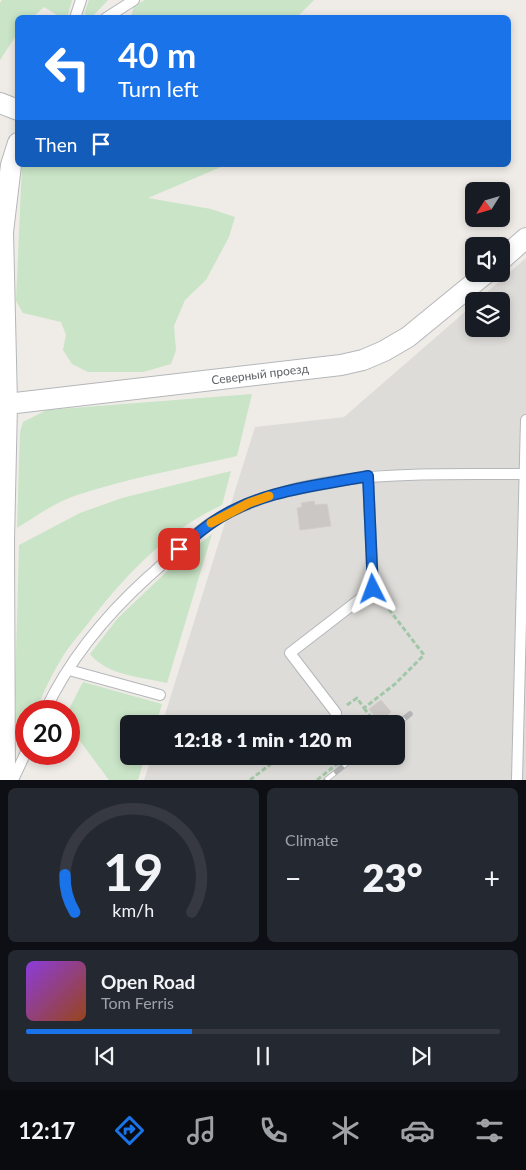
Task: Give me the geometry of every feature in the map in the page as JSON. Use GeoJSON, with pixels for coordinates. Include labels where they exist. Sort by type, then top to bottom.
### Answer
{"type":"FeatureCollection","features":[{"type":"Feature","properties":{"kind":"street"},"geometry":{"type":"LineString","coordinates":[[0,103],[15,109]]}},
{"type":"Feature","properties":{"kind":"street"},"geometry":{"type":"LineString","coordinates":[[5,780],[4,541],[7,404],[2,232],[11,166],[15,153]]}},
{"type":"Feature","properties":{"kind":"street"},"geometry":{"type":"LineString","coordinates":[[510,252],[526,238]]}},
{"type":"Feature","properties":{"kind":"street","name":"Северный проезд"},"geometry":{"type":"LineString","coordinates":[[7,404],[341,365],[363,360],[384,351],[408,337],[476,282]]}},
{"type":"Feature","properties":{"kind":"lane"},"geometry":{"type":"LineString","coordinates":[[76,15],[80,0]]}},
{"type":"Feature","properties":{"kind":"lane"},"geometry":{"type":"LineString","coordinates":[[111,15],[134,0]]}},
{"type":"Feature","properties":{"kind":"lane"},"geometry":{"type":"LineString","coordinates":[[517,780],[526,420]]}},
{"type":"Feature","properties":{"kind":"lane"},"geometry":{"type":"LineString","coordinates":[[51,700],[85,644],[126,597],[179,549],[213,522],[249,503],[284,490],[368,476],[524,474]]}},
{"type":"Feature","properties":{"kind":"lane"},"geometry":{"type":"LineString","coordinates":[[336,713],[290,653],[373,589],[368,476]]}},
{"type":"Feature","properties":{"kind":"lane"},"geometry":{"type":"LineString","coordinates":[[69,670],[160,695]]}},
{"type":"Feature","properties":{"kind":"lane"},"geometry":{"type":"LineString","coordinates":[[13,780],[20,765]]}},
{"type":"Feature","properties":{"kind":"path"},"geometry":{"type":"LineString","coordinates":[[364,708],[395,684],[424,656],[373,589]]}},
{"type":"Feature","properties":{"kind":"path"},"geometry":{"type":"LineString","coordinates":[[336,713],[356,698],[369,715]]}},
{"type":"Feature","properties":{"kind":"path"},"geometry":{"type":"LineString","coordinates":[[250,780],[269,765]]}},
{"type":"Feature","properties":{"kind":"path"},"geometry":{"type":"LineString","coordinates":[[317,780],[336,765]]}},
{"type":"Feature","properties":{"kind":"shaded area"},"geometry":{"type":"Polygon","coordinates":[[[526,258],[526,780],[144,780],[149,765],[405,765],[405,715],[165,715],[255,427],[344,417],[465,312],[465,337],[510,337],[510,292],[487,292],[499,282],[510,282],[510,272],[526,258]]]}},
{"type":"Feature","properties":{"kind":"green space"},"geometry":{"type":"Polygon","coordinates":[[[2,0],[72,0],[68,15],[57,15],[44,7],[35,15],[15,15],[15,37],[0,60],[0,3],[2,0]]]}},
{"type":"Feature","properties":{"kind":"green space"},"geometry":{"type":"Polygon","coordinates":[[[89,0],[108,0],[94,15],[84,14],[89,0]]]}},
{"type":"Feature","properties":{"kind":"green space"},"geometry":{"type":"Polygon","coordinates":[[[145,0],[314,0],[299,15],[132,15],[134,6],[145,0]]]}},
{"type":"Feature","properties":{"kind":"green space"},"geometry":{"type":"Polygon","coordinates":[[[22,167],[221,167],[148,198],[211,209],[235,217],[229,237],[206,280],[185,300],[174,326],[176,350],[171,364],[143,372],[88,372],[72,364],[63,350],[66,335],[61,322],[23,313],[16,301],[22,167]]]}},
{"type":"Feature","properties":{"kind":"green space"},"geometry":{"type":"Polygon","coordinates":[[[252,394],[237,456],[137,478],[77,495],[54,505],[17,528],[20,432],[23,422],[47,410],[252,394]]]}},
{"type":"Feature","properties":{"kind":"green space"},"geometry":{"type":"Polygon","coordinates":[[[231,471],[222,505],[202,515],[164,542],[130,574],[65,652],[41,700],[15,700],[19,545],[80,513],[122,498],[231,471]]]}},
{"type":"Feature","properties":{"kind":"green space"},"geometry":{"type":"Polygon","coordinates":[[[212,534],[167,683],[116,671],[97,661],[90,654],[118,618],[180,559],[212,534]]]}},
{"type":"Feature","properties":{"kind":"green space"},"geometry":{"type":"Polygon","coordinates":[[[83,682],[162,704],[159,715],[120,715],[120,765],[142,765],[138,780],[109,780],[80,741],[80,700],[74,700],[83,682]]]}},
{"type":"Feature","properties":{"kind":"building"},"geometry":{"type":"Polygon","coordinates":[[[314,501],[315,505],[327,504],[331,526],[300,530],[297,508],[302,507],[301,503],[314,501]]]}},
{"type":"Feature","properties":{"kind":"building"},"geometry":{"type":"Polygon","coordinates":[[[381,700],[391,712],[387,715],[374,715],[369,709],[381,700]]]}},
{"type":"Feature","properties":{"kind":"railway"},"geometry":{"type":"LineString","coordinates":[[405,718],[410,714]]}},
{"type":"Feature","properties":{"kind":"railway"},"geometry":{"type":"LineString","coordinates":[[326,780],[345,765]]}},
{"type":"Feature","properties":{"kind":"slow traffic"},"geometry":{"type":"LineString","coordinates":[[211,523],[249,503],[269,496]]}},
{"type":"Feature","properties":{"kind":"route"},"geometry":{"type":"LineString","coordinates":[[179,549],[213,522],[249,503],[284,490],[368,476],[373,589]]}}]}
